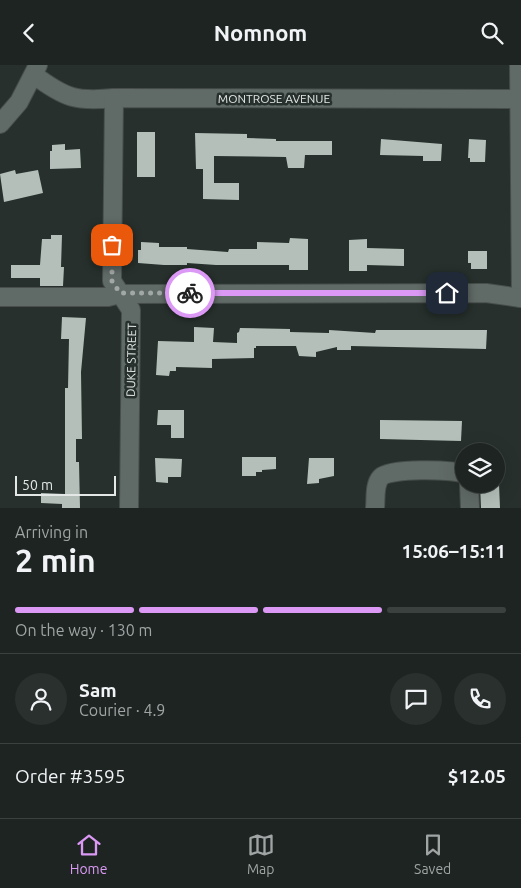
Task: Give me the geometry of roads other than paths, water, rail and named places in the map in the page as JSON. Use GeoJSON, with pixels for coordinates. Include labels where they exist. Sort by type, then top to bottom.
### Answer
{"type":"FeatureCollection","features":[{"type":"Feature","properties":{"kind":"street"},"geometry":{"type":"LineString","coordinates":[[0,297],[108,297],[120,293],[486,293],[521,298],[519,65]]}},
{"type":"Feature","properties":{"kind":"street"},"geometry":{"type":"LineString","coordinates":[[0,124],[19,101],[36,70]]}},
{"type":"Feature","properties":{"kind":"street","name":"MONTROSE AVENUE"},"geometry":{"type":"LineString","coordinates":[[36,70],[53,90],[68,97],[88,101],[114,98],[520,99]]}},
{"type":"Feature","properties":{"kind":"street","name":"DUKE STREET"},"geometry":{"type":"LineString","coordinates":[[114,98],[112,281],[131,310],[129,508]]}},
{"type":"Feature","properties":{"kind":"street"},"geometry":{"type":"LineString","coordinates":[[376,508],[377,485],[381,477],[388,474],[427,471],[455,473]]}},
{"type":"Feature","properties":{"kind":"street"},"geometry":{"type":"LineString","coordinates":[[469,493],[470,508]]}}]}
